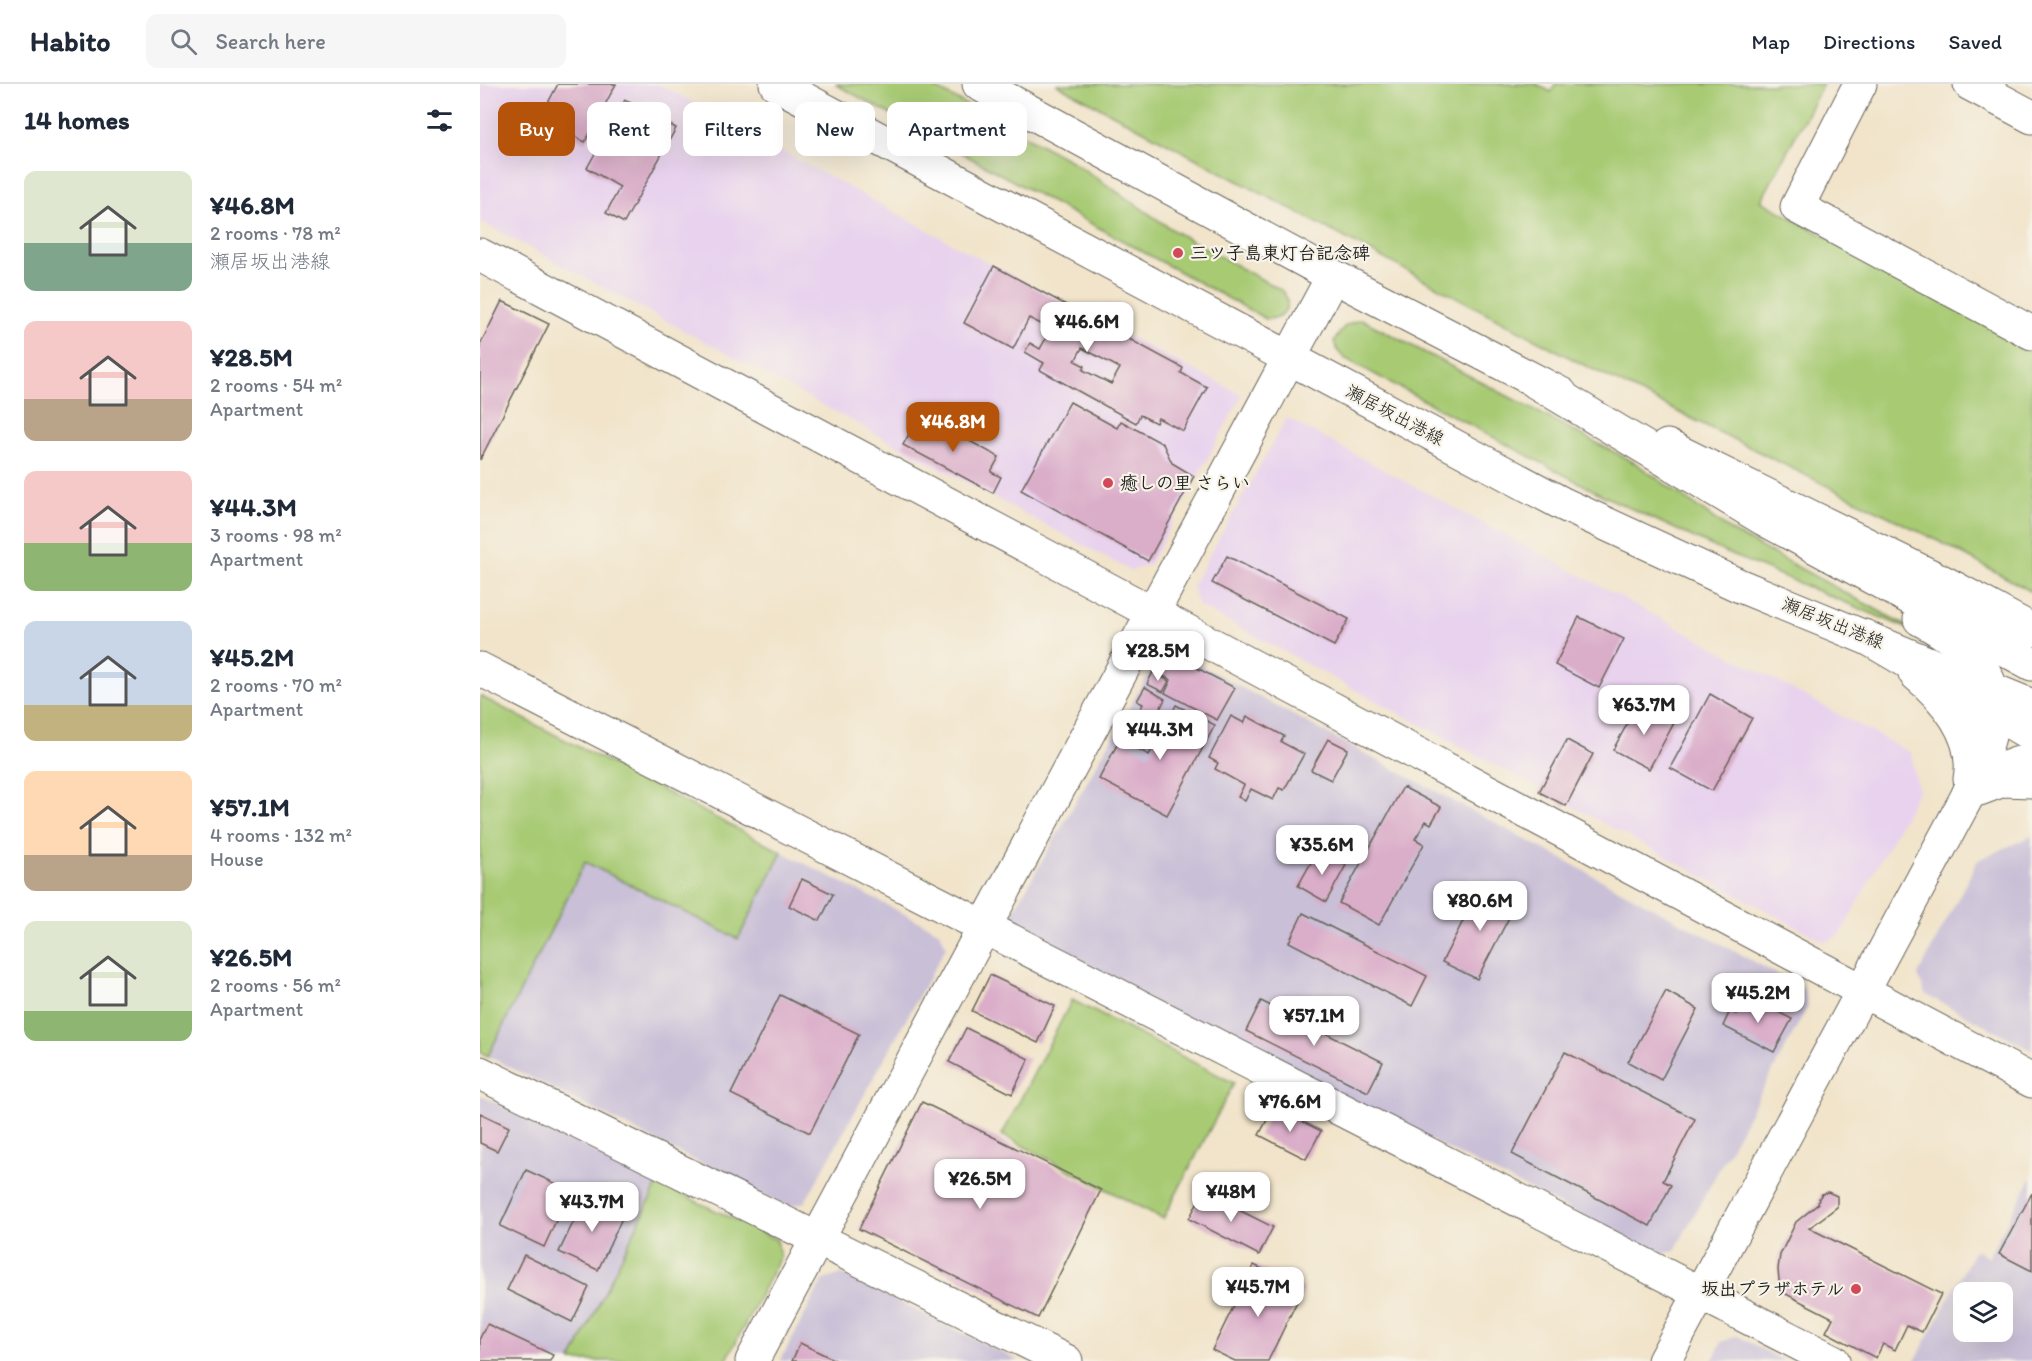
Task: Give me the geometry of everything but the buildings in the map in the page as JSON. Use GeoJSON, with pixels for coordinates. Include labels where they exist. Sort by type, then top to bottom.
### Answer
{"type":"FeatureCollection","features":[{"type":"Feature","properties":{"kind":"main road","name":"瀬居坂出港線"},"geometry":{"type":"LineString","coordinates":[[776,84],[1574,510],[1738,585],[1864,636]]}},
{"type":"Feature","properties":{"kind":"main road"},"geometry":{"type":"LineString","coordinates":[[979,84],[1333,276],[1536,382],[1945,583],[2032,630]]}},
{"type":"Feature","properties":{"kind":"main road"},"geometry":{"type":"LineString","coordinates":[[1860,84],[1797,207],[2032,333]]}},
{"type":"Feature","properties":{"kind":"main road"},"geometry":{"type":"LineString","coordinates":[[1970,84],[2032,117]]}},
{"type":"Feature","properties":{"kind":"main road"},"geometry":{"type":"LineString","coordinates":[[480,255],[2032,1082]]}},
{"type":"Feature","properties":{"kind":"main road"},"geometry":{"type":"LineString","coordinates":[[752,1361],[1333,276]]}},
{"type":"Feature","properties":{"kind":"main road"},"geometry":{"type":"LineString","coordinates":[[1536,382],[1764,519],[2032,664]]}},
{"type":"Feature","properties":{"kind":"main road"},"geometry":{"type":"LineString","coordinates":[[1536,382],[1757,530],[1950,637],[1969,651],[2017,714]]}},
{"type":"Feature","properties":{"kind":"main road"},"geometry":{"type":"LineString","coordinates":[[1864,636],[2017,714]]}},
{"type":"Feature","properties":{"kind":"main road"},"geometry":{"type":"LineString","coordinates":[[1864,636],[1934,689],[1951,710],[1964,730],[1970,752],[1971,773],[1968,795]]}},
{"type":"Feature","properties":{"kind":"main road"},"geometry":{"type":"LineString","coordinates":[[480,669],[1833,1361]]}},
{"type":"Feature","properties":{"kind":"main road"},"geometry":{"type":"LineString","coordinates":[[1664,1361],[1968,795],[1990,737],[2017,714]]}},
{"type":"Feature","properties":{"kind":"main road"},"geometry":{"type":"LineString","coordinates":[[1968,795],[1995,774],[2009,767],[2032,761]]}},
{"type":"Feature","properties":{"kind":"main road"},"geometry":{"type":"LineString","coordinates":[[1968,795],[1985,785],[2002,780],[2032,781]]}},
{"type":"Feature","properties":{"kind":"main road"},"geometry":{"type":"LineString","coordinates":[[480,1073],[1066,1361]]}},
{"type":"Feature","properties":{"kind":"shaded area"},"geometry":{"type":"Polygon","coordinates":[[[480,84],[659,84],[692,102],[683,102],[683,156],[783,156],[783,151],[975,256],[1242,395],[1150,564],[1131,571],[480,221],[480,84]]]}},
{"type":"Feature","properties":{"kind":"shaded area"},"geometry":{"type":"Polygon","coordinates":[[[1287,418],[1911,753],[1918,791],[1840,935],[1825,942],[1199,606],[1192,586],[1287,418]]]}},
{"type":"Feature","properties":{"kind":"shaded area"},"geometry":{"type":"Polygon","coordinates":[[[1177,653],[1803,988],[1808,1006],[1675,1250],[1660,1255],[1021,936],[1012,914],[1157,659],[1177,653]]]}},
{"type":"Feature","properties":{"kind":"shaded area"},"geometry":{"type":"Polygon","coordinates":[[[2032,836],[2032,1050],[1925,994],[1918,975],[1978,860],[2032,836]]]}},
{"type":"Feature","properties":{"kind":"shaded area"},"geometry":{"type":"Polygon","coordinates":[[[782,852],[940,932],[946,947],[805,1202],[787,1207],[488,1056],[585,862],[738,939],[782,852]]]}},
{"type":"Feature","properties":{"kind":"shaded area"},"geometry":{"type":"Polygon","coordinates":[[[480,1095],[658,1183],[571,1361],[480,1361],[480,1095]]]}},
{"type":"Feature","properties":{"kind":"shaded area"},"geometry":{"type":"Polygon","coordinates":[[[2032,1177],[2032,1361],[1915,1361],[1953,1291],[1953,1342],[2013,1342],[2013,1282],[1958,1282],[1975,1250],[1988,1257],[2032,1177]]]}},
{"type":"Feature","properties":{"kind":"shaded area"},"geometry":{"type":"Polygon","coordinates":[[[842,1274],[1019,1361],[780,1361],[823,1280],[842,1274]]]}},
{"type":"Feature","properties":{"kind":"shaded area"},"geometry":{"type":"Polygon","coordinates":[[[1737,1336],[1785,1361],[1712,1361],[1722,1342],[1737,1336]]]}},
{"type":"Feature","properties":{"kind":"green space"},"geometry":{"type":"Polygon","coordinates":[[[835,84],[928,84],[961,102],[887,102],[887,112],[875,106],[875,102],[868,102],[835,84]]]}},
{"type":"Feature","properties":{"kind":"green space"},"geometry":{"type":"Polygon","coordinates":[[[1056,84],[1536,84],[1551,92],[1555,84],[1823,84],[1761,201],[2032,350],[2032,592],[1948,546],[1582,364],[1056,84]]]}},
{"type":"Feature","properties":{"kind":"green space"},"geometry":{"type":"Polygon","coordinates":[[[1027,137],[1073,162],[1176,232],[1281,290],[1287,301],[1286,310],[1278,317],[1266,319],[967,156],[1027,156],[1027,137]]]}},
{"type":"Feature","properties":{"kind":"green space"},"geometry":{"type":"Polygon","coordinates":[[[1361,319],[1635,463],[1733,532],[1925,636],[1725,552],[1604,496],[1344,358],[1337,350],[1334,341],[1345,326],[1361,319]]]}},
{"type":"Feature","properties":{"kind":"green space"},"geometry":{"type":"Polygon","coordinates":[[[480,696],[782,852],[738,939],[585,862],[488,1056],[480,1052],[480,696]]]}},
{"type":"Feature","properties":{"kind":"green space"},"geometry":{"type":"Polygon","coordinates":[[[1072,1000],[1234,1083],[1163,1219],[1002,1135],[1072,1000]]]}},
{"type":"Feature","properties":{"kind":"green space"},"geometry":{"type":"Polygon","coordinates":[[[658,1183],[777,1240],[780,1257],[726,1361],[571,1361],[658,1183]]]}},
{"type":"Feature","properties":{"kind":"place","name":"三ツ子島東灯台記念碑"},"geometry":{"type":"Point","coordinates":[1178,253]}},
{"type":"Feature","properties":{"kind":"place","name":"癒しの里 さらい"},"geometry":{"type":"Point","coordinates":[1108,483]}},
{"type":"Feature","properties":{"kind":"place","name":"坂出プラザホテル"},"geometry":{"type":"Point","coordinates":[1856,1289]}}]}
